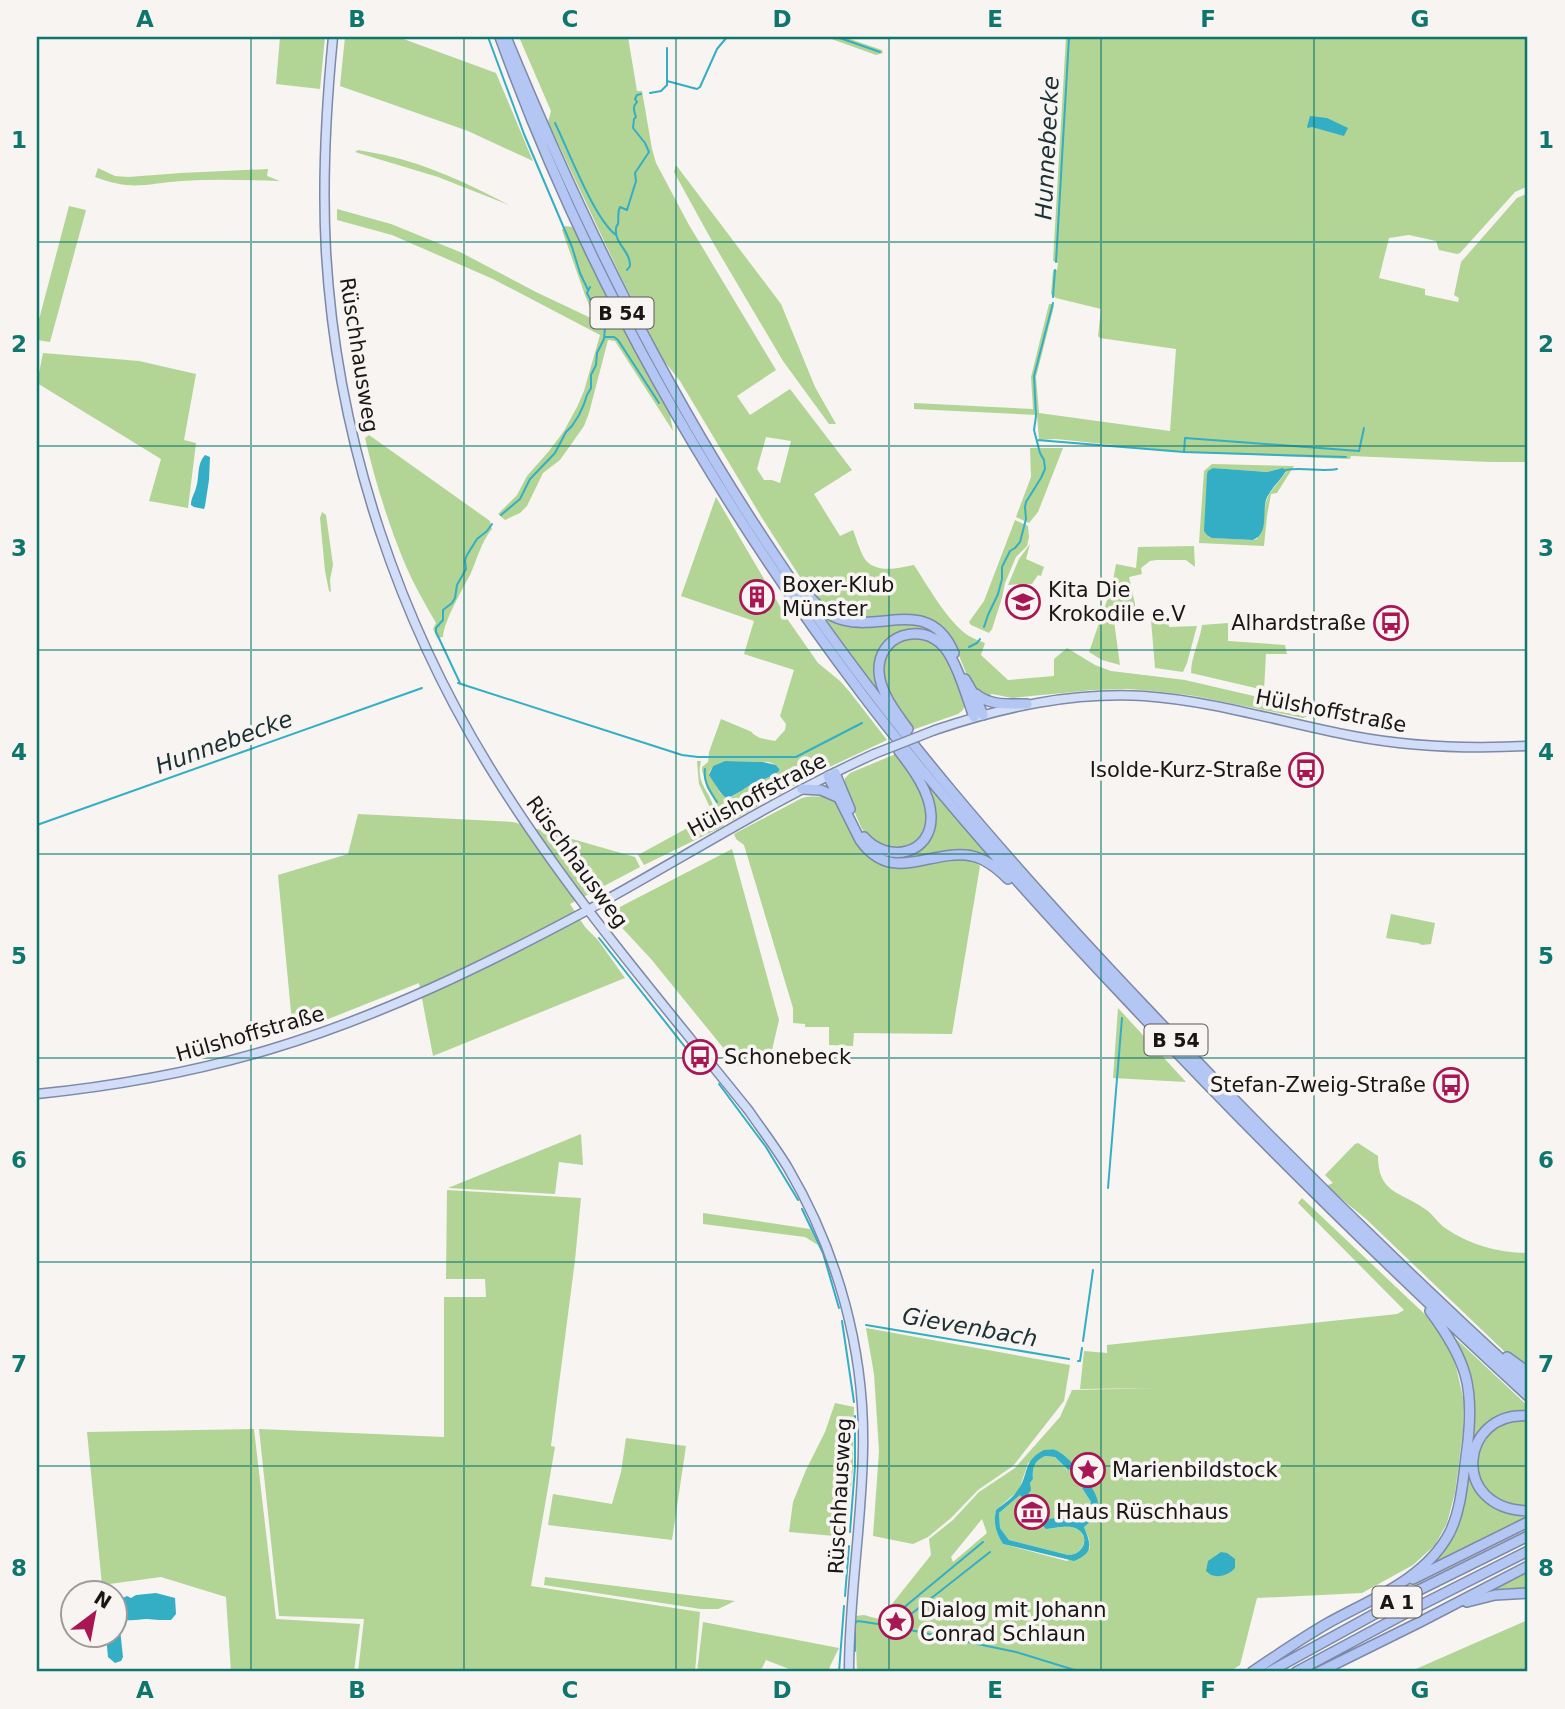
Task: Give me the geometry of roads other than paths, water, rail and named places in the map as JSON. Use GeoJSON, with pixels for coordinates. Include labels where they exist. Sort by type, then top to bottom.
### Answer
{"type":"FeatureCollection","features":[{"type":"Feature","properties":{"kind":"highway","name":"B 54"},"geometry":{"type":"LineString","coordinates":[[500,37],[563,192],[645,357],[744,524],[796,603],[862,694],[959,814],[1077,947],[1198,1075],[1528,1384]]}},
{"type":"Feature","properties":{"kind":"highway","name":"B 54"},"geometry":{"type":"LineString","coordinates":[[506,37],[566,178],[623,298],[683,408],[773,553],[861,678],[951,791],[1125,985],[1414,1290],[1528,1396]]}},
{"type":"Feature","properties":{"kind":"highway"},"geometry":{"type":"LineString","coordinates":[[773,553],[816,603],[837,618],[859,622],[910,619],[934,627],[952,647],[970,688],[978,716]]}},
{"type":"Feature","properties":{"kind":"highway"},"geometry":{"type":"LineString","coordinates":[[951,791],[937,766],[897,714],[883,687],[880,665],[887,647],[901,636],[914,633],[927,635],[939,642],[950,656],[978,716]]}},
{"type":"Feature","properties":{"kind":"highway"},"geometry":{"type":"LineString","coordinates":[[970,688],[987,701],[1027,704]]}},
{"type":"Feature","properties":{"kind":"highway"},"geometry":{"type":"LineString","coordinates":[[831,774],[870,844],[884,851],[898,853],[914,848],[924,840],[932,818],[925,792],[902,754],[874,718],[862,694]]}},
{"type":"Feature","properties":{"kind":"highway"},"geometry":{"type":"LineString","coordinates":[[831,774],[838,798],[860,840],[866,849],[879,859],[900,864],[953,855],[980,858],[1004,874],[1056,932],[1077,947]]}},
{"type":"Feature","properties":{"kind":"highway"},"geometry":{"type":"LineString","coordinates":[[802,789],[826,791],[838,798]]}},
{"type":"Feature","properties":{"kind":"highway"},"geometry":{"type":"LineString","coordinates":[[1386,1592],[1428,1562],[1450,1532],[1460,1502],[1468,1436],[1470,1401],[1464,1368],[1447,1334],[1414,1290]]}},
{"type":"Feature","properties":{"kind":"highway"},"geometry":{"type":"LineString","coordinates":[[1465,1326],[1491,1342],[1528,1372]]}},
{"type":"Feature","properties":{"kind":"highway"},"geometry":{"type":"LineString","coordinates":[[1528,1416],[1507,1418],[1488,1429],[1476,1447],[1473,1467],[1478,1486],[1494,1503],[1509,1509],[1528,1511]]}},
{"type":"Feature","properties":{"kind":"highway"},"geometry":{"type":"LineString","coordinates":[[1252,1672],[1328,1624],[1386,1592],[1528,1522]]}},
{"type":"Feature","properties":{"kind":"highway","name":"A 1"},"geometry":{"type":"LineString","coordinates":[[1269,1672],[1411,1594],[1528,1536]]}},
{"type":"Feature","properties":{"kind":"highway","name":"A 1"},"geometry":{"type":"LineString","coordinates":[[1296,1672],[1528,1551]]}},
{"type":"Feature","properties":{"kind":"highway"},"geometry":{"type":"LineString","coordinates":[[1319,1672],[1528,1566]]}},
{"type":"Feature","properties":{"kind":"highway"},"geometry":{"type":"LineString","coordinates":[[1420,1622],[1486,1597],[1503,1593],[1528,1593]]}},
{"type":"Feature","properties":{"kind":"main road","name":"Rüschhausweg"},"geometry":{"type":"LineString","coordinates":[[333,37],[325,148],[324,213],[335,340],[348,418],[370,500],[404,598],[455,708],[513,804],[587,910],[772,1143],[803,1195],[829,1251],[854,1341],[863,1417],[849,1672]]}},
{"type":"Feature","properties":{"kind":"main road","name":"Hülshoffstraße"},"geometry":{"type":"LineString","coordinates":[[37,1094],[134,1081],[262,1052],[385,1008],[453,979],[587,910],[831,774],[935,730],[1027,704],[1104,696],[1164,698],[1387,742],[1466,747],[1528,746]]}},
{"type":"Feature","properties":{"kind":"water"},"geometry":{"type":"Polygon","coordinates":[[[1310,116],[1327,118],[1348,128],[1344,136],[1308,128],[1310,116]]]}},
{"type":"Feature","properties":{"kind":"water"},"geometry":{"type":"Polygon","coordinates":[[[205,455],[210,457],[204,509],[191,505],[200,463],[205,455]]]}},
{"type":"Feature","properties":{"kind":"water"},"geometry":{"type":"Polygon","coordinates":[[[1213,468],[1267,472],[1283,468],[1286,471],[1266,500],[1263,528],[1258,537],[1253,540],[1212,538],[1204,531],[1207,474],[1213,468]]]}},
{"type":"Feature","properties":{"kind":"water"},"geometry":{"type":"Polygon","coordinates":[[[725,761],[763,762],[776,765],[780,770],[727,799],[709,775],[713,766],[725,761]]]}},
{"type":"Feature","properties":{"kind":"water"},"geometry":{"type":"Polygon","coordinates":[[[1044,1450],[1061,1453],[1081,1473],[1097,1497],[1096,1513],[1084,1527],[1089,1543],[1088,1551],[1074,1561],[1003,1544],[997,1532],[996,1510],[1015,1494],[1029,1464],[1044,1450]],[[1045,1456],[1036,1463],[1028,1494],[1031,1498],[1026,1501],[1020,1495],[999,1513],[1000,1528],[1009,1540],[1068,1555],[1079,1552],[1084,1544],[1080,1531],[1069,1527],[1046,1529],[1040,1522],[1047,1517],[1060,1521],[1064,1518],[1078,1521],[1085,1516],[1091,1502],[1069,1469],[1055,1457],[1045,1456]]]}},
{"type":"Feature","properties":{"kind":"water"},"geometry":{"type":"Polygon","coordinates":[[[1221,1552],[1235,1559],[1235,1568],[1224,1575],[1211,1575],[1206,1571],[1208,1561],[1221,1552]]]}},
{"type":"Feature","properties":{"kind":"water"},"geometry":{"type":"Polygon","coordinates":[[[156,1593],[175,1598],[176,1614],[171,1620],[130,1620],[130,1598],[156,1593]]]}},
{"type":"Feature","properties":{"kind":"water"},"geometry":{"type":"Polygon","coordinates":[[[107,1650],[122,1650],[121,1661],[115,1663],[108,1657],[107,1650]]]}},
{"type":"Feature","properties":{"kind":"waterway"},"geometry":{"type":"LineString","coordinates":[[488,37],[524,134],[588,290]]}},
{"type":"Feature","properties":{"kind":"waterway"},"geometry":{"type":"LineString","coordinates":[[667,81],[697,89],[700,87],[717,49],[727,37]]}},
{"type":"Feature","properties":{"kind":"waterway"},"geometry":{"type":"LineString","coordinates":[[837,37],[880,52]]}},
{"type":"Feature","properties":{"kind":"waterway","name":"Hunnebecke"},"geometry":{"type":"LineString","coordinates":[[1056,262],[1069,37]]}},
{"type":"Feature","properties":{"kind":"waterway"},"geometry":{"type":"LineString","coordinates":[[650,93],[661,91],[667,85],[667,48]]}},
{"type":"Feature","properties":{"kind":"waterway"},"geometry":{"type":"LineString","coordinates":[[627,270],[630,261],[617,239],[616,228],[620,207],[627,210],[636,181],[635,173],[649,152],[633,128],[636,117],[635,99],[641,94]]}},
{"type":"Feature","properties":{"kind":"waterway"},"geometry":{"type":"LineString","coordinates":[[555,123],[590,199],[616,235]]}},
{"type":"Feature","properties":{"kind":"waterway","name":"Hunnebecke"},"geometry":{"type":"LineString","coordinates":[[1053,297],[1055,270]]}},
{"type":"Feature","properties":{"kind":"waterway"},"geometry":{"type":"LineString","coordinates":[[501,515],[520,499],[530,479],[555,453],[579,415],[591,388],[591,375],[604,339],[605,328],[587,293],[590,287]]}},
{"type":"Feature","properties":{"kind":"waterway","name":"Hunnebecke"},"geometry":{"type":"LineString","coordinates":[[984,627],[998,594],[1002,567],[1010,551],[1020,542],[1026,519],[1026,502],[1045,469],[1034,430],[1034,376],[1053,303]]}},
{"type":"Feature","properties":{"kind":"waterway"},"geometry":{"type":"LineString","coordinates":[[605,337],[618,340],[659,403]]}},
{"type":"Feature","properties":{"kind":"waterway"},"geometry":{"type":"LineString","coordinates":[[1037,440],[1184,452],[1185,438],[1359,451],[1364,428]]}},
{"type":"Feature","properties":{"kind":"waterway"},"geometry":{"type":"LineString","coordinates":[[1184,452],[1346,457]]}},
{"type":"Feature","properties":{"kind":"waterway"},"geometry":{"type":"LineString","coordinates":[[1285,470],[1337,469]]}},
{"type":"Feature","properties":{"kind":"waterway"},"geometry":{"type":"LineString","coordinates":[[460,683],[436,628],[443,620],[443,610],[455,598],[457,585],[466,569],[467,555],[477,539],[492,524]]}},
{"type":"Feature","properties":{"kind":"waterway","name":"Hunnebecke"},"geometry":{"type":"LineString","coordinates":[[969,647],[980,639]]}},
{"type":"Feature","properties":{"kind":"waterway","name":"Hunnebecke"},"geometry":{"type":"LineString","coordinates":[[458,683],[682,755],[698,757],[796,757],[862,723]]}},
{"type":"Feature","properties":{"kind":"waterway","name":"Hunnebecke"},"geometry":{"type":"LineString","coordinates":[[37,825],[422,688]]}},
{"type":"Feature","properties":{"kind":"waterway"},"geometry":{"type":"LineString","coordinates":[[705,769],[706,782],[717,802]]}},
{"type":"Feature","properties":{"kind":"waterway"},"geometry":{"type":"LineString","coordinates":[[599,938],[700,1066]]}},
{"type":"Feature","properties":{"kind":"waterway","name":"Gievenbach"},"geometry":{"type":"LineString","coordinates":[[1108,1188],[1122,1018]]}},
{"type":"Feature","properties":{"kind":"waterway"},"geometry":{"type":"LineString","coordinates":[[719,1084],[766,1147],[798,1200]]}},
{"type":"Feature","properties":{"kind":"waterway"},"geometry":{"type":"LineString","coordinates":[[802,1209],[823,1253],[839,1308]]}},
{"type":"Feature","properties":{"kind":"waterway","name":"Gievenbach"},"geometry":{"type":"LineString","coordinates":[[1083,1341],[1093,1270]]}},
{"type":"Feature","properties":{"kind":"waterway","name":"Gievenbach"},"geometry":{"type":"LineString","coordinates":[[842,1321],[854,1402]]}},
{"type":"Feature","properties":{"kind":"waterway","name":"Gievenbach"},"geometry":{"type":"LineString","coordinates":[[866,1325],[1069,1359]]}},
{"type":"Feature","properties":{"kind":"waterway","name":"Gievenbach"},"geometry":{"type":"LineString","coordinates":[[1078,1361],[1082,1348]]}},
{"type":"Feature","properties":{"kind":"waterway","name":"Gievenbach"},"geometry":{"type":"LineString","coordinates":[[850,1532],[855,1466],[855,1416]]}},
{"type":"Feature","properties":{"kind":"waterway"},"geometry":{"type":"LineString","coordinates":[[896,1614],[983,1542]]}},
{"type":"Feature","properties":{"kind":"waterway","name":"Gievenbach"},"geometry":{"type":"LineString","coordinates":[[845,1596],[849,1546]]}},
{"type":"Feature","properties":{"kind":"waterway"},"geometry":{"type":"LineString","coordinates":[[901,1622],[990,1552]]}},
{"type":"Feature","properties":{"kind":"waterway","name":"Gievenbach"},"geometry":{"type":"LineString","coordinates":[[839,1672],[844,1606]]}},
{"type":"Feature","properties":{"kind":"waterway"},"geometry":{"type":"LineString","coordinates":[[855,1651],[855,1623],[858,1621],[878,1624]]}},
{"type":"Feature","properties":{"kind":"waterway"},"geometry":{"type":"LineString","coordinates":[[886,1636],[891,1626],[1016,1652],[1081,1672]]}},
{"type":"Feature","properties":{"kind":"place","name":"Boxer-Klub Münster"},"geometry":{"type":"Point","coordinates":[757,597]}},
{"type":"Feature","properties":{"kind":"place","name":"Kita Die Krokodile e.V"},"geometry":{"type":"Point","coordinates":[1023,602]}},
{"type":"Feature","properties":{"kind":"place","name":"Alhardstraße"},"geometry":{"type":"Point","coordinates":[1391,623]}},
{"type":"Feature","properties":{"kind":"place","name":"Isolde-Kurz-Straße"},"geometry":{"type":"Point","coordinates":[1306,770]}},
{"type":"Feature","properties":{"kind":"place","name":"Schonebeck"},"geometry":{"type":"Point","coordinates":[700,1057]}},
{"type":"Feature","properties":{"kind":"place","name":"Stefan-Zweig-Straße"},"geometry":{"type":"Point","coordinates":[1451,1085]}},
{"type":"Feature","properties":{"kind":"place","name":"Marienbildstock"},"geometry":{"type":"Point","coordinates":[1088,1470]}},
{"type":"Feature","properties":{"kind":"place","name":"Haus Rüschhaus"},"geometry":{"type":"Point","coordinates":[1032,1512]}},
{"type":"Feature","properties":{"kind":"place","name":"Dialog mit Johann Conrad Schlaun"},"geometry":{"type":"Point","coordinates":[896,1622]}}]}
